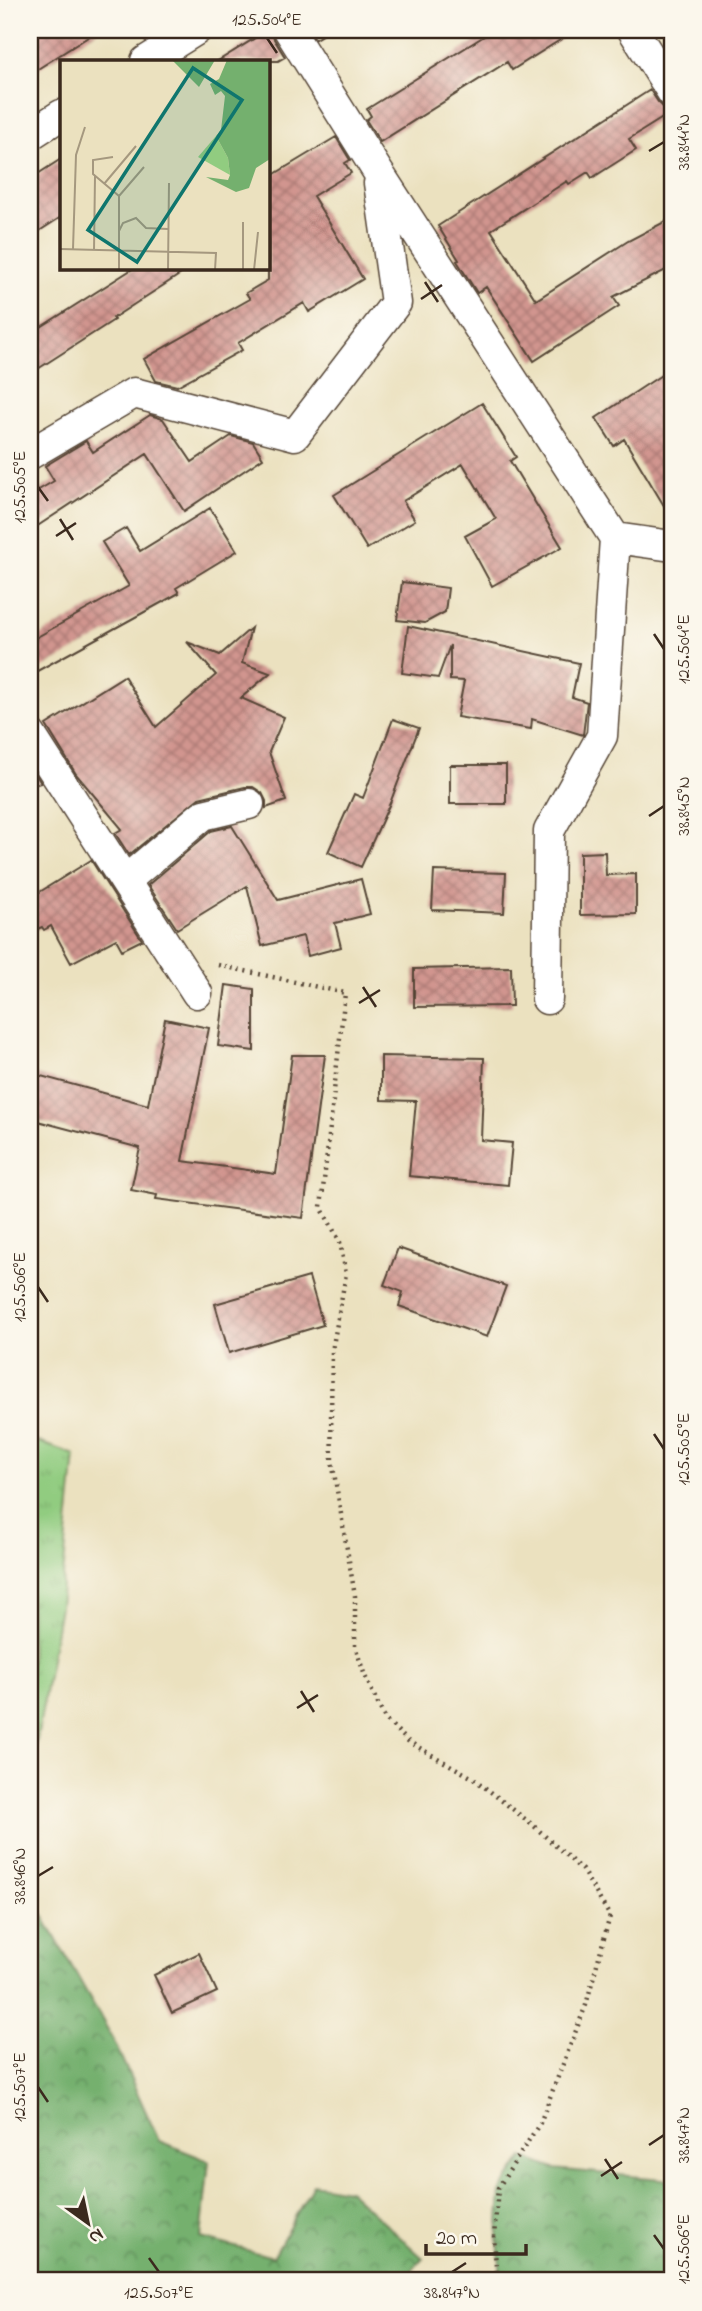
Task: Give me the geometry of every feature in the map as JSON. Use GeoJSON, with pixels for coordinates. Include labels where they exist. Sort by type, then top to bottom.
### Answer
{"type":"FeatureCollection","features":[{"type":"Feature","properties":{"kind":"street"},"geometry":{"type":"LineString","coordinates":[[148,60],[196,30]]}},
{"type":"Feature","properties":{"kind":"street"},"geometry":{"type":"LineString","coordinates":[[289,30],[615,538],[601,736],[549,831],[547,999]]}},
{"type":"Feature","properties":{"kind":"street"},"geometry":{"type":"LineString","coordinates":[[633,30],[672,92]]}},
{"type":"Feature","properties":{"kind":"street"},"geometry":{"type":"LineString","coordinates":[[30,135],[60,116]]}},
{"type":"Feature","properties":{"kind":"street"},"geometry":{"type":"LineString","coordinates":[[30,454],[134,393],[295,435],[396,303],[378,172]]}},
{"type":"Feature","properties":{"kind":"street"},"geometry":{"type":"LineString","coordinates":[[615,538],[672,546]]}},
{"type":"Feature","properties":{"kind":"street"},"geometry":{"type":"LineString","coordinates":[[30,734],[197,993]]}},
{"type":"Feature","properties":{"kind":"street"},"geometry":{"type":"LineString","coordinates":[[125,881],[203,815],[249,804]]}},
{"type":"Feature","properties":{"kind":"path"},"geometry":{"type":"LineString","coordinates":[[172,956],[345,993],[321,1207],[340,1242],[346,1274],[332,1351],[332,1461],[355,1596],[355,1646],[365,1676],[386,1719],[409,1742],[473,1778],[534,1826],[582,1870],[610,1916],[586,2005],[540,2123],[498,2188],[494,2237],[497,2281]]}},
{"type":"Feature","properties":{"kind":"green space"},"geometry":{"type":"Polygon","coordinates":[[[30,1439],[75,1455],[60,1606],[31,1775],[30,1439]]]}},
{"type":"Feature","properties":{"kind":"green space"},"geometry":{"type":"Polygon","coordinates":[[[30,1893],[112,2037],[159,2141],[209,2161],[201,2238],[273,2257],[313,2184],[348,2190],[423,2258],[403,2281],[30,2281],[30,1893]]]}},
{"type":"Feature","properties":{"kind":"green space"},"geometry":{"type":"Polygon","coordinates":[[[523,2157],[554,2169],[672,2180],[672,2281],[501,2281],[498,2237],[501,2190],[523,2157]]]}},
{"type":"Feature","properties":{"kind":"building"},"geometry":{"type":"Polygon","coordinates":[[[30,30],[99,30],[30,74],[30,30]]]}},
{"type":"Feature","properties":{"kind":"building"},"geometry":{"type":"Polygon","coordinates":[[[268,30],[272,30],[274,39],[285,57],[278,61],[220,60],[268,30]]]}},
{"type":"Feature","properties":{"kind":"building"},"geometry":{"type":"Polygon","coordinates":[[[310,30],[330,30],[315,39],[310,30]]]}},
{"type":"Feature","properties":{"kind":"building"},"geometry":{"type":"Polygon","coordinates":[[[494,30],[576,30],[512,70],[507,62],[380,142],[366,120],[371,116],[367,109],[494,30]]]}},
{"type":"Feature","properties":{"kind":"building"},"geometry":{"type":"Polygon","coordinates":[[[650,90],[664,108],[672,109],[672,112],[629,139],[636,150],[592,178],[588,172],[569,184],[567,181],[491,230],[536,300],[628,241],[672,218],[672,267],[613,297],[619,306],[534,361],[486,287],[477,293],[438,226],[650,90]]]}},
{"type":"Feature","properties":{"kind":"building"},"geometry":{"type":"Polygon","coordinates":[[[336,137],[350,160],[345,163],[351,173],[313,196],[363,279],[309,312],[304,303],[238,343],[242,350],[177,386],[156,381],[144,359],[250,299],[246,293],[268,280],[270,177],[336,137]]]}},
{"type":"Feature","properties":{"kind":"building"},"geometry":{"type":"Polygon","coordinates":[[[60,160],[60,218],[30,237],[30,179],[60,160]]]}},
{"type":"Feature","properties":{"kind":"building"},"geometry":{"type":"Polygon","coordinates":[[[131,270],[187,270],[30,374],[30,334],[131,270]]]}},
{"type":"Feature","properties":{"kind":"building"},"geometry":{"type":"Polygon","coordinates":[[[672,368],[672,519],[624,439],[614,446],[596,418],[672,368]]]}},
{"type":"Feature","properties":{"kind":"building"},"geometry":{"type":"Polygon","coordinates":[[[482,403],[516,457],[510,461],[562,547],[492,586],[465,536],[496,519],[463,464],[403,501],[415,520],[367,549],[334,495],[482,403]]]}},
{"type":"Feature","properties":{"kind":"building"},"geometry":{"type":"Polygon","coordinates":[[[150,415],[163,419],[192,462],[231,436],[253,442],[263,458],[184,511],[147,454],[30,531],[30,495],[54,481],[45,466],[86,441],[93,452],[150,415]]]}},
{"type":"Feature","properties":{"kind":"building"},"geometry":{"type":"Polygon","coordinates":[[[210,508],[237,551],[176,588],[179,593],[30,675],[30,641],[129,586],[102,542],[126,528],[140,551],[210,508]]]}},
{"type":"Feature","properties":{"kind":"building"},"geometry":{"type":"Polygon","coordinates":[[[402,582],[448,588],[445,612],[425,623],[397,620],[402,582]]]}},
{"type":"Feature","properties":{"kind":"building"},"geometry":{"type":"Polygon","coordinates":[[[408,626],[579,663],[572,697],[587,702],[583,735],[532,719],[531,729],[457,717],[464,681],[450,680],[450,645],[438,678],[402,673],[408,626]]]}},
{"type":"Feature","properties":{"kind":"building"},"geometry":{"type":"Polygon","coordinates":[[[251,628],[242,663],[270,673],[241,698],[284,717],[269,752],[286,801],[266,808],[262,793],[253,787],[199,798],[129,855],[115,833],[122,829],[76,774],[46,725],[124,676],[156,727],[216,675],[187,642],[220,655],[251,628]]]}},
{"type":"Feature","properties":{"kind":"building"},"geometry":{"type":"Polygon","coordinates":[[[393,719],[419,728],[390,803],[361,867],[328,852],[354,794],[363,798],[393,719]]]}},
{"type":"Feature","properties":{"kind":"building"},"geometry":{"type":"Polygon","coordinates":[[[450,765],[506,765],[506,804],[450,804],[450,765]]]}},
{"type":"Feature","properties":{"kind":"building"},"geometry":{"type":"Polygon","coordinates":[[[30,766],[41,783],[30,786],[30,766]]]}},
{"type":"Feature","properties":{"kind":"building"},"geometry":{"type":"Polygon","coordinates":[[[232,826],[278,900],[361,879],[370,914],[335,923],[341,947],[308,956],[303,936],[262,946],[247,886],[177,929],[148,885],[211,831],[232,826]]]}},
{"type":"Feature","properties":{"kind":"building"},"geometry":{"type":"Polygon","coordinates":[[[605,852],[606,875],[636,874],[636,914],[580,915],[580,853],[605,852]]]}},
{"type":"Feature","properties":{"kind":"building"},"geometry":{"type":"Polygon","coordinates":[[[91,860],[142,940],[122,950],[116,939],[71,963],[51,926],[30,932],[30,898],[91,860]]]}},
{"type":"Feature","properties":{"kind":"building"},"geometry":{"type":"Polygon","coordinates":[[[434,871],[506,873],[504,913],[432,910],[434,871]]]}},
{"type":"Feature","properties":{"kind":"building"},"geometry":{"type":"Polygon","coordinates":[[[511,967],[512,1006],[414,1007],[414,969],[511,967]]]}},
{"type":"Feature","properties":{"kind":"building"},"geometry":{"type":"Polygon","coordinates":[[[226,985],[254,989],[254,1051],[218,1046],[226,985]]]}},
{"type":"Feature","properties":{"kind":"building"},"geometry":{"type":"Polygon","coordinates":[[[165,1019],[209,1028],[182,1161],[276,1174],[292,1055],[325,1055],[303,1218],[156,1199],[157,1195],[131,1190],[140,1148],[30,1119],[30,1073],[148,1105],[165,1019]]]}},
{"type":"Feature","properties":{"kind":"building"},"geometry":{"type":"Polygon","coordinates":[[[381,1056],[484,1058],[481,1140],[512,1143],[508,1185],[409,1176],[416,1101],[381,1100],[381,1056]]]}},
{"type":"Feature","properties":{"kind":"building"},"geometry":{"type":"Polygon","coordinates":[[[398,1248],[506,1286],[487,1337],[399,1306],[403,1292],[384,1285],[398,1248]]]}},
{"type":"Feature","properties":{"kind":"building"},"geometry":{"type":"Polygon","coordinates":[[[309,1277],[323,1325],[229,1353],[215,1304],[309,1277]]]}},
{"type":"Feature","properties":{"kind":"building"},"geometry":{"type":"Polygon","coordinates":[[[199,1953],[217,1992],[172,2013],[154,1975],[199,1953]]]}}]}
